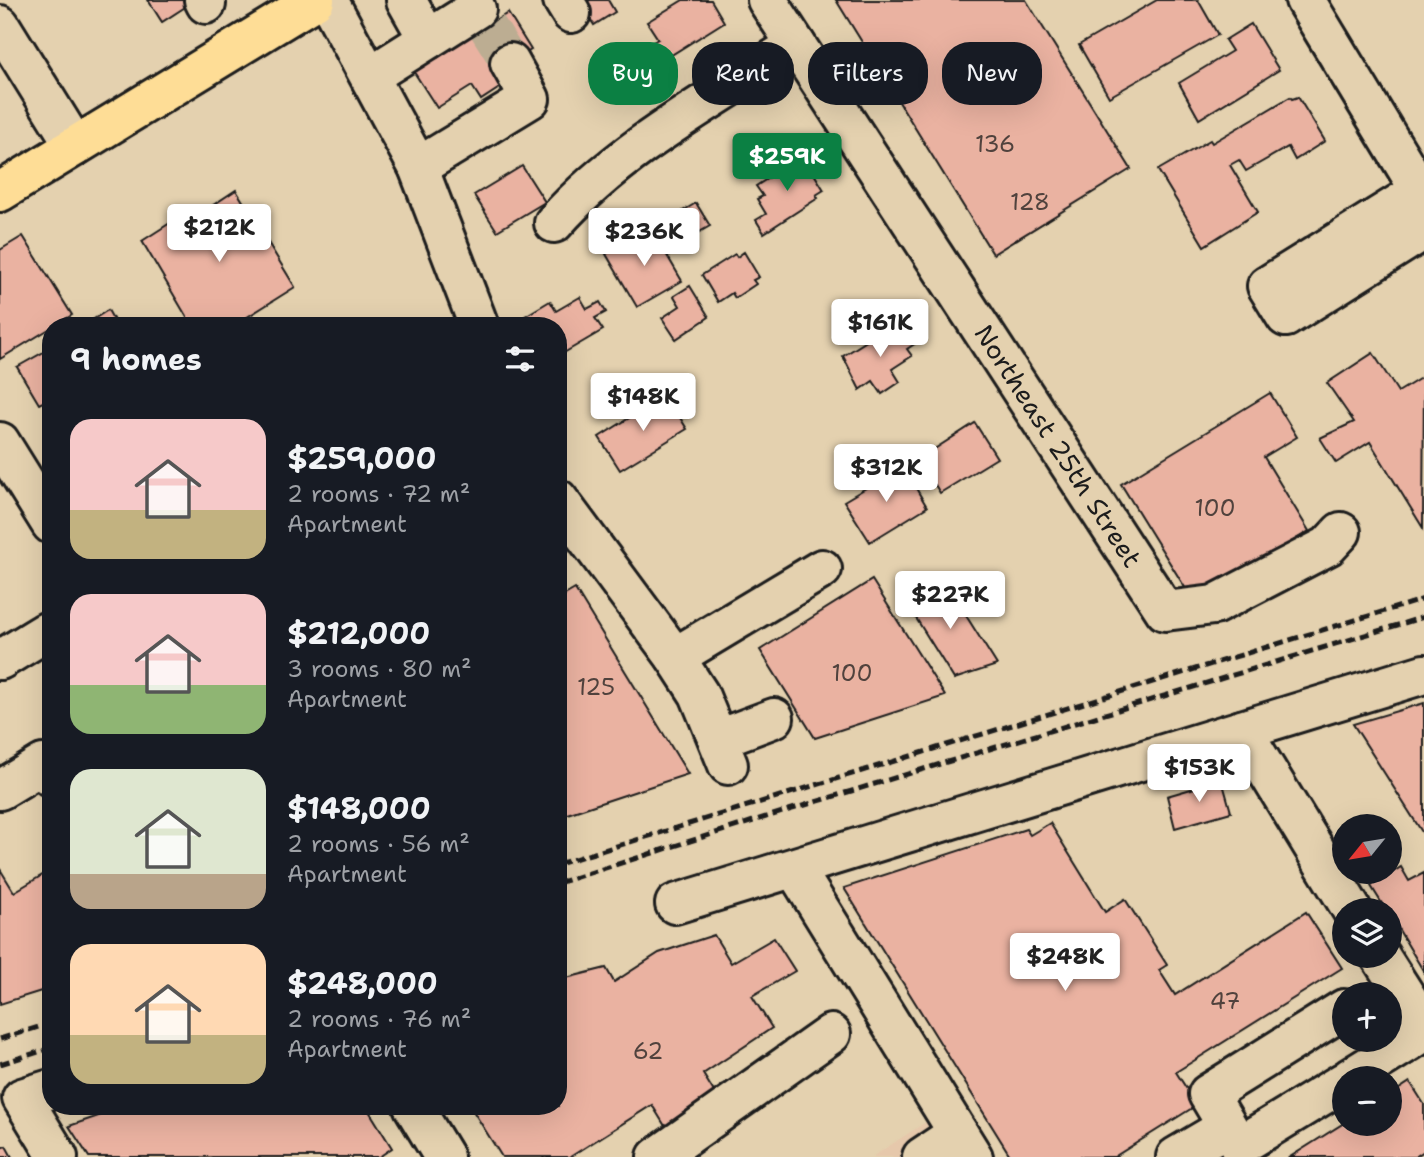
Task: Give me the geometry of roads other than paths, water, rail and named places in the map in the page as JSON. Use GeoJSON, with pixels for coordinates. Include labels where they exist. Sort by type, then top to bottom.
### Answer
{"type":"FeatureCollection","features":[{"type":"Feature","properties":{"kind":"main road"},"geometry":{"type":"LineString","coordinates":[[0,192],[315,0]]}},
{"type":"Feature","properties":{"kind":"street"},"geometry":{"type":"LineString","coordinates":[[328,0],[418,167],[476,317]]}},
{"type":"Feature","properties":{"kind":"street"},"geometry":{"type":"LineString","coordinates":[[406,0],[428,39]]}},
{"type":"Feature","properties":{"kind":"street","name":"Northeast 25th Street"},"geometry":{"type":"LineString","coordinates":[[767,0],[1165,611],[1214,605],[1328,546],[1341,533]]}},
{"type":"Feature","properties":{"kind":"street"},"geometry":{"type":"LineString","coordinates":[[1305,0],[1422,194],[1267,286],[1286,317],[1424,230]]}},
{"type":"Feature","properties":{"kind":"street"},"geometry":{"type":"LineString","coordinates":[[370,76],[428,39],[478,12]]}},
{"type":"Feature","properties":{"kind":"street"},"geometry":{"type":"LineString","coordinates":[[0,24],[75,146]]}},
{"type":"Feature","properties":{"kind":"street"},"geometry":{"type":"LineString","coordinates":[[554,223],[582,192],[646,140],[796,45]]}},
{"type":"Feature","properties":{"kind":"street"},"geometry":{"type":"LineString","coordinates":[[418,167],[530,99],[510,63]]}},
{"type":"Feature","properties":{"kind":"street"},"geometry":{"type":"LineString","coordinates":[[0,442],[42,510]]}},
{"type":"Feature","properties":{"kind":"street"},"geometry":{"type":"LineString","coordinates":[[571,543],[675,657],[699,694],[723,752],[774,718]]}},
{"type":"Feature","properties":{"kind":"street"},"geometry":{"type":"LineString","coordinates":[[675,657],[822,569]]}},
{"type":"Feature","properties":{"kind":"street"},"geometry":{"type":"LineString","coordinates":[[0,660],[42,634]]}},
{"type":"Feature","properties":{"kind":"street"},"geometry":{"type":"LineString","coordinates":[[676,904],[1424,674]]}},
{"type":"Feature","properties":{"kind":"street"},"geometry":{"type":"LineString","coordinates":[[1242,730],[1345,898]]}},
{"type":"Feature","properties":{"kind":"street"},"geometry":{"type":"LineString","coordinates":[[0,790],[42,765]]}},
{"type":"Feature","properties":{"kind":"street"},"geometry":{"type":"LineString","coordinates":[[795,869],[966,1145],[922,1157]]}},
{"type":"Feature","properties":{"kind":"street"},"geometry":{"type":"LineString","coordinates":[[1381,976],[1424,1025]]}},
{"type":"Feature","properties":{"kind":"street"},"geometry":{"type":"LineString","coordinates":[[1332,1016],[1208,1094],[1239,1146],[1332,1089]]}},
{"type":"Feature","properties":{"kind":"street"},"geometry":{"type":"LineString","coordinates":[[1369,1066],[1424,1032]]}},
{"type":"Feature","properties":{"kind":"street"},"geometry":{"type":"LineString","coordinates":[[657,1157],[831,1034]]}},
{"type":"Feature","properties":{"kind":"street"},"geometry":{"type":"LineString","coordinates":[[26,1104],[58,1157]]}},
{"type":"Feature","properties":{"kind":"street"},"geometry":{"type":"LineString","coordinates":[[416,1115],[430,1152]]}},
{"type":"Feature","properties":{"kind":"street"},"geometry":{"type":"LineString","coordinates":[[1176,1157],[1227,1127]]}},
{"type":"Feature","properties":{"kind":"tunnel"},"geometry":{"type":"LineString","coordinates":[[487,26],[510,63]]}},
{"type":"Feature","properties":{"kind":"railway"},"geometry":{"type":"LineString","coordinates":[[567,861],[1424,599]]}},
{"type":"Feature","properties":{"kind":"railway"},"geometry":{"type":"LineString","coordinates":[[567,880],[1424,617]]}},
{"type":"Feature","properties":{"kind":"railway"},"geometry":{"type":"LineString","coordinates":[[0,1039],[42,1026]]}},
{"type":"Feature","properties":{"kind":"railway"},"geometry":{"type":"LineString","coordinates":[[0,1064],[42,1051]]}}]}
